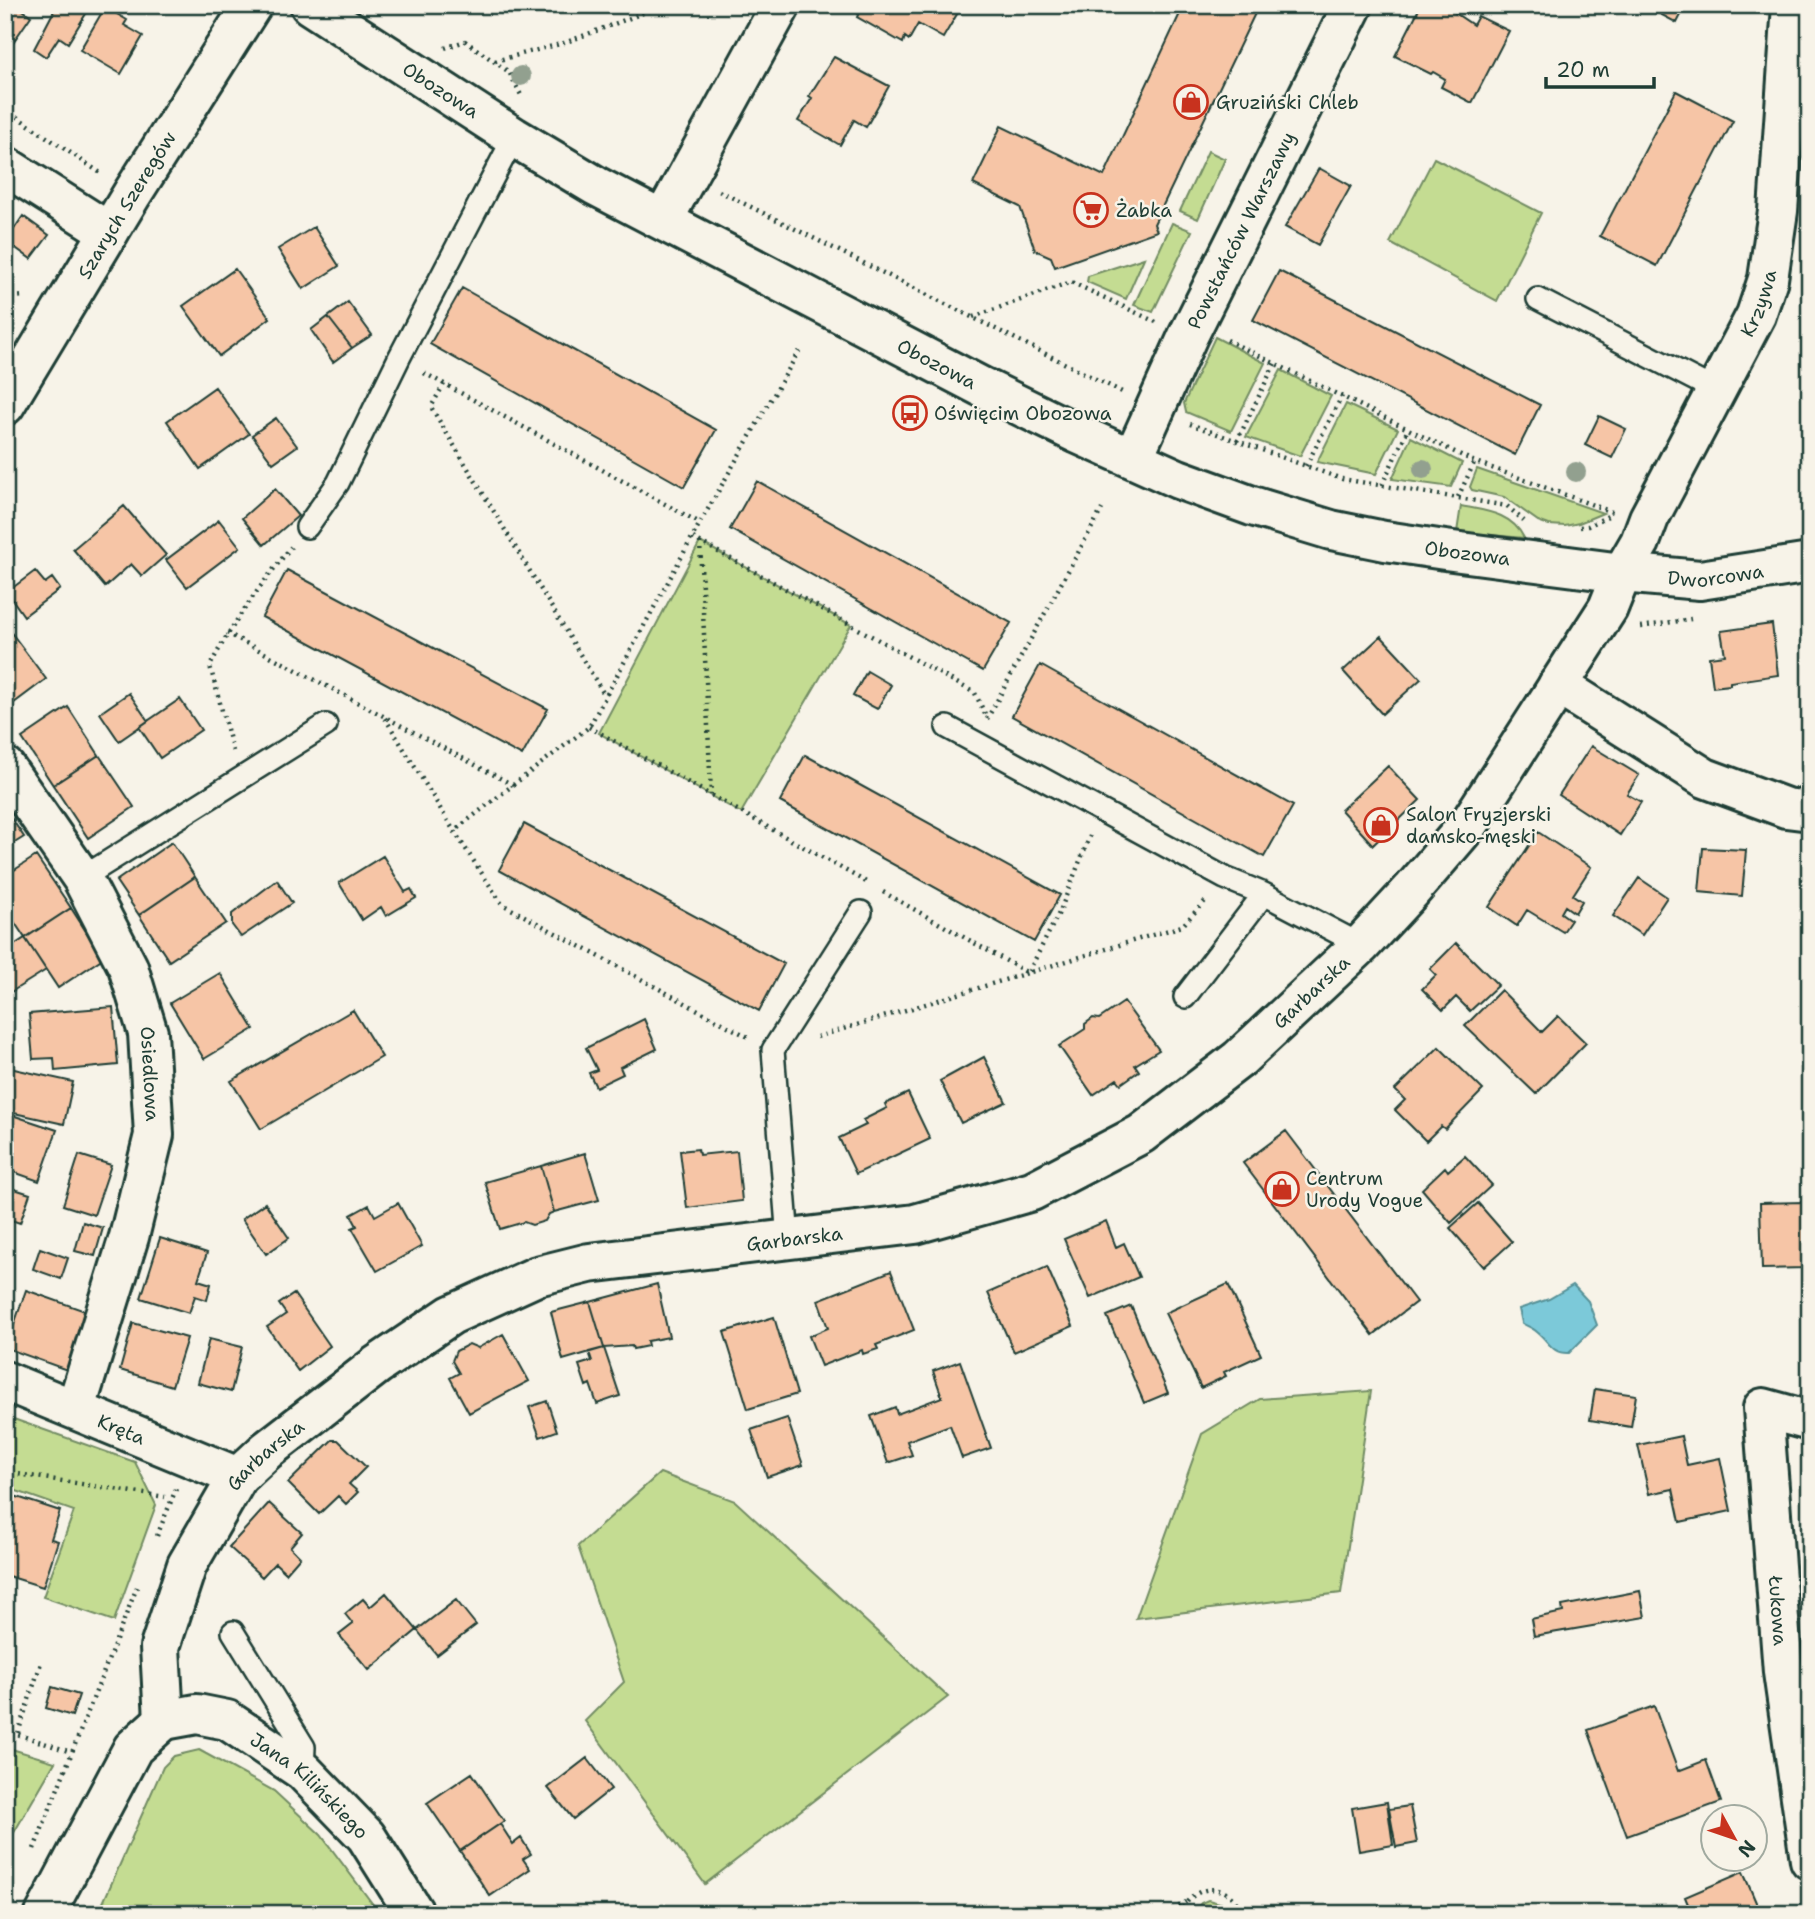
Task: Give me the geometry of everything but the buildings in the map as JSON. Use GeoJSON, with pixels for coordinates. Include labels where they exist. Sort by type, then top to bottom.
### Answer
{"type":"FeatureCollection","features":[{"type":"Feature","properties":{"kind":"street","name":"Szarych Szeregów"},"geometry":{"type":"LineString","coordinates":[[5,405],[132,194],[252,5]]}},
{"type":"Feature","properties":{"kind":"street","name":"Obozowa"},"geometry":{"type":"LineString","coordinates":[[310,5],[514,138],[596,186],[980,386],[1178,479],[1252,506],[1331,530],[1385,541],[1622,573]]}},
{"type":"Feature","properties":{"kind":"street"},"geometry":{"type":"LineString","coordinates":[[663,220],[780,5]]}},
{"type":"Feature","properties":{"kind":"street","name":"Powstańców Warszawy"},"geometry":{"type":"LineString","coordinates":[[1133,458],[1188,336],[1353,5]]}},
{"type":"Feature","properties":{"kind":"street","name":"Krzywa"},"geometry":{"type":"LineString","coordinates":[[1622,573],[1756,315],[1768,279],[1778,211],[1792,5]]}},
{"type":"Feature","properties":{"kind":"street"},"geometry":{"type":"LineString","coordinates":[[5,166],[109,232]]}},
{"type":"Feature","properties":{"kind":"street","name":"Dworcowa"},"geometry":{"type":"LineString","coordinates":[[1622,573],[1700,580],[1810,563]]}},
{"type":"Feature","properties":{"kind":"street","name":"Garbarska"},"geometry":{"type":"LineString","coordinates":[[164,1720],[160,1647],[187,1565],[239,1477],[267,1450],[377,1365],[451,1315],[537,1276],[589,1263],[915,1224],[1032,1191],[1141,1133],[1239,1059],[1361,945],[1471,821],[1608,608],[1622,573]]}},
{"type":"Feature","properties":{"kind":"street"},"geometry":{"type":"LineString","coordinates":[[1558,685],[1705,778],[1786,808],[1810,811]]}},
{"type":"Feature","properties":{"kind":"street","name":"Osiedlowa"},"geometry":{"type":"LineString","coordinates":[[5,767],[82,878],[128,967],[148,1033],[154,1135],[129,1237],[76,1408]]}},
{"type":"Feature","properties":{"kind":"street","name":"Kręta"},"geometry":{"type":"LineString","coordinates":[[5,1381],[239,1477]]}},
{"type":"Feature","properties":{"kind":"street","name":"Łukowa"},"geometry":{"type":"LineString","coordinates":[[1810,1421],[1763,1408],[1781,1658],[1810,1860]]}},
{"type":"Feature","properties":{"kind":"street","name":"Jana Kilińskiego"},"geometry":{"type":"LineString","coordinates":[[164,1720],[197,1714],[227,1720],[303,1771],[366,1836],[415,1914]]}},
{"type":"Feature","properties":{"kind":"street"},"geometry":{"type":"LineString","coordinates":[[45,1914],[133,1748],[164,1720]]}},
{"type":"Feature","properties":{"kind":"lane"},"geometry":{"type":"LineString","coordinates":[[307,527],[338,483],[399,358],[514,138]]}},
{"type":"Feature","properties":{"kind":"lane"},"geometry":{"type":"LineString","coordinates":[[1538,299],[1715,390]]}},
{"type":"Feature","properties":{"kind":"lane"},"geometry":{"type":"LineString","coordinates":[[82,878],[326,725]]}},
{"type":"Feature","properties":{"kind":"lane"},"geometry":{"type":"LineString","coordinates":[[947,727],[1225,878],[1264,894],[1361,945]]}},
{"type":"Feature","properties":{"kind":"lane"},"geometry":{"type":"LineString","coordinates":[[1185,997],[1264,894]]}},
{"type":"Feature","properties":{"kind":"lane"},"geometry":{"type":"LineString","coordinates":[[788,1240],[774,1050],[861,912]]}},
{"type":"Feature","properties":{"kind":"lane"},"geometry":{"type":"LineString","coordinates":[[233,1632],[304,1747],[303,1771]]}},
{"type":"Feature","properties":{"kind":"path"},"geometry":{"type":"LineString","coordinates":[[494,61],[564,43],[664,5]]}},
{"type":"Feature","properties":{"kind":"path"},"geometry":{"type":"LineString","coordinates":[[5,108],[132,194]]}},
{"type":"Feature","properties":{"kind":"path"},"geometry":{"type":"LineString","coordinates":[[973,317],[1071,282],[1156,323]]}},
{"type":"Feature","properties":{"kind":"path"},"geometry":{"type":"LineString","coordinates":[[1222,337],[1475,461],[1614,512]]}},
{"type":"Feature","properties":{"kind":"path"},"geometry":{"type":"LineString","coordinates":[[454,831],[589,727],[700,523],[799,351]]}},
{"type":"Feature","properties":{"kind":"path"},"geometry":{"type":"LineString","coordinates":[[399,358],[700,523]]}},
{"type":"Feature","properties":{"kind":"path"},"geometry":{"type":"LineString","coordinates":[[1237,442],[1275,363]]}},
{"type":"Feature","properties":{"kind":"path"},"geometry":{"type":"LineString","coordinates":[[444,384],[431,407],[606,697]]}},
{"type":"Feature","properties":{"kind":"path"},"geometry":{"type":"LineString","coordinates":[[1306,466],[1342,396]]}},
{"type":"Feature","properties":{"kind":"path"},"geometry":{"type":"LineString","coordinates":[[1381,485],[1408,429]]}},
{"type":"Feature","properties":{"kind":"path"},"geometry":{"type":"LineString","coordinates":[[1458,497],[1475,461]]}},
{"type":"Feature","properties":{"kind":"path"},"geometry":{"type":"LineString","coordinates":[[984,747],[987,719],[1102,509]]}},
{"type":"Feature","properties":{"kind":"path"},"geometry":{"type":"LineString","coordinates":[[240,779],[210,666],[227,633],[253,595],[307,527]]}},
{"type":"Feature","properties":{"kind":"path"},"geometry":{"type":"LineString","coordinates":[[693,538],[975,693],[987,719]]}},
{"type":"Feature","properties":{"kind":"path"},"geometry":{"type":"LineString","coordinates":[[700,542],[711,796]]}},
{"type":"Feature","properties":{"kind":"path"},"geometry":{"type":"LineString","coordinates":[[227,633],[513,785]]}},
{"type":"Feature","properties":{"kind":"path"},"geometry":{"type":"LineString","coordinates":[[384,717],[502,904],[774,1050],[1182,926],[1225,878]]}},
{"type":"Feature","properties":{"kind":"path"},"geometry":{"type":"LineString","coordinates":[[589,727],[1028,973]]}},
{"type":"Feature","properties":{"kind":"path"},"geometry":{"type":"LineString","coordinates":[[1028,973],[1060,911],[1100,811]]}},
{"type":"Feature","properties":{"kind":"path"},"geometry":{"type":"LineString","coordinates":[[5,1472],[165,1497]]}},
{"type":"Feature","properties":{"kind":"path"},"geometry":{"type":"LineString","coordinates":[[156,1540],[178,1483]]}},
{"type":"Feature","properties":{"kind":"path"},"geometry":{"type":"LineString","coordinates":[[30,1860],[140,1579]]}},
{"type":"Feature","properties":{"kind":"path"},"geometry":{"type":"LineString","coordinates":[[18,1734],[41,1662]]}},
{"type":"Feature","properties":{"kind":"path"},"geometry":{"type":"LineString","coordinates":[[5,1730],[71,1752]]}},
{"type":"Feature","properties":{"kind":"path"},"geometry":{"type":"LineString","coordinates":[[5,1901],[18,1881]]}},
{"type":"Feature","properties":{"kind":"path"},"geometry":{"type":"LineString","coordinates":[[1167,1914],[1195,1893],[1207,1889],[1230,1895],[1242,1914]]}},
{"type":"Feature","properties":{"kind":"path"},"geometry":{"type":"LineString","coordinates":[[1180,1914],[1186,1901]]}},
{"type":"Feature","properties":{"kind":"green space"},"geometry":{"type":"Polygon","coordinates":[[[1208,151],[1225,159],[1198,219],[1180,211],[1208,151]]]}},
{"type":"Feature","properties":{"kind":"green space"},"geometry":{"type":"Polygon","coordinates":[[[1434,158],[1541,213],[1497,301],[1390,243],[1434,158]]]}},
{"type":"Feature","properties":{"kind":"green space"},"geometry":{"type":"Polygon","coordinates":[[[1172,223],[1192,231],[1153,312],[1134,305],[1172,223]]]}},
{"type":"Feature","properties":{"kind":"green space"},"geometry":{"type":"Polygon","coordinates":[[[1144,258],[1126,299],[1087,282],[1088,276],[1144,258]]]}},
{"type":"Feature","properties":{"kind":"green space"},"geometry":{"type":"Polygon","coordinates":[[[1215,337],[1265,363],[1231,431],[1186,412],[1184,403],[1215,337]]]}},
{"type":"Feature","properties":{"kind":"green space"},"geometry":{"type":"Polygon","coordinates":[[[1281,370],[1331,396],[1300,456],[1246,437],[1281,370]]]}},
{"type":"Feature","properties":{"kind":"green space"},"geometry":{"type":"Polygon","coordinates":[[[1346,404],[1398,429],[1376,474],[1317,462],[1346,404]]]}},
{"type":"Feature","properties":{"kind":"green space"},"geometry":{"type":"Polygon","coordinates":[[[1411,437],[1462,463],[1451,487],[1392,479],[1411,437]]]}},
{"type":"Feature","properties":{"kind":"green space"},"geometry":{"type":"Polygon","coordinates":[[[1477,469],[1603,513],[1579,523],[1549,525],[1538,521],[1504,497],[1472,490],[1470,487],[1477,469]]]}},
{"type":"Feature","properties":{"kind":"green space"},"geometry":{"type":"Polygon","coordinates":[[[1461,506],[1505,518],[1513,523],[1524,538],[1457,532],[1461,506]]]}},
{"type":"Feature","properties":{"kind":"green space"},"geometry":{"type":"Polygon","coordinates":[[[700,542],[851,625],[741,813],[599,733],[700,542]]]}},
{"type":"Feature","properties":{"kind":"green space"},"geometry":{"type":"Polygon","coordinates":[[[1371,1391],[1341,1593],[1136,1618],[1202,1434],[1260,1399],[1371,1391]]]}},
{"type":"Feature","properties":{"kind":"green space"},"geometry":{"type":"Polygon","coordinates":[[[5,1416],[135,1462],[156,1505],[114,1621],[43,1597],[74,1511],[5,1487],[5,1416]]]}},
{"type":"Feature","properties":{"kind":"green space"},"geometry":{"type":"Polygon","coordinates":[[[660,1473],[735,1501],[948,1697],[705,1884],[585,1721],[624,1682],[578,1546],[660,1473]]]}},
{"type":"Feature","properties":{"kind":"green space"},"geometry":{"type":"Polygon","coordinates":[[[5,1747],[55,1762],[5,1848],[5,1747]]]}},
{"type":"Feature","properties":{"kind":"green space"},"geometry":{"type":"Polygon","coordinates":[[[199,1750],[274,1791],[321,1835],[380,1914],[98,1914],[163,1767],[174,1756],[199,1750]]]}},
{"type":"Feature","properties":{"kind":"green space"},"geometry":{"type":"Polygon","coordinates":[[[1208,1900],[1224,1904],[1230,1914],[1192,1914],[1201,1903],[1208,1900]]]}},
{"type":"Feature","properties":{"kind":"water"},"geometry":{"type":"Polygon","coordinates":[[[1573,1285],[1588,1301],[1597,1325],[1569,1353],[1563,1353],[1522,1323],[1519,1309],[1549,1299],[1573,1285]]]}},
{"type":"Feature","properties":{"kind":"place","name":"Gruziński Chleb"},"geometry":{"type":"Point","coordinates":[1191,102]}},
{"type":"Feature","properties":{"kind":"place","name":"Żabka"},"geometry":{"type":"Point","coordinates":[1091,210]}},
{"type":"Feature","properties":{"kind":"place","name":"Oświęcim Obozowa"},"geometry":{"type":"Point","coordinates":[910,413]}},
{"type":"Feature","properties":{"kind":"place","name":"Salon Fryzjerski damsko-męski"},"geometry":{"type":"Point","coordinates":[1381,825]}},
{"type":"Feature","properties":{"kind":"place","name":"Centrum Urody Vogue"},"geometry":{"type":"Point","coordinates":[1282,1189]}}]}
